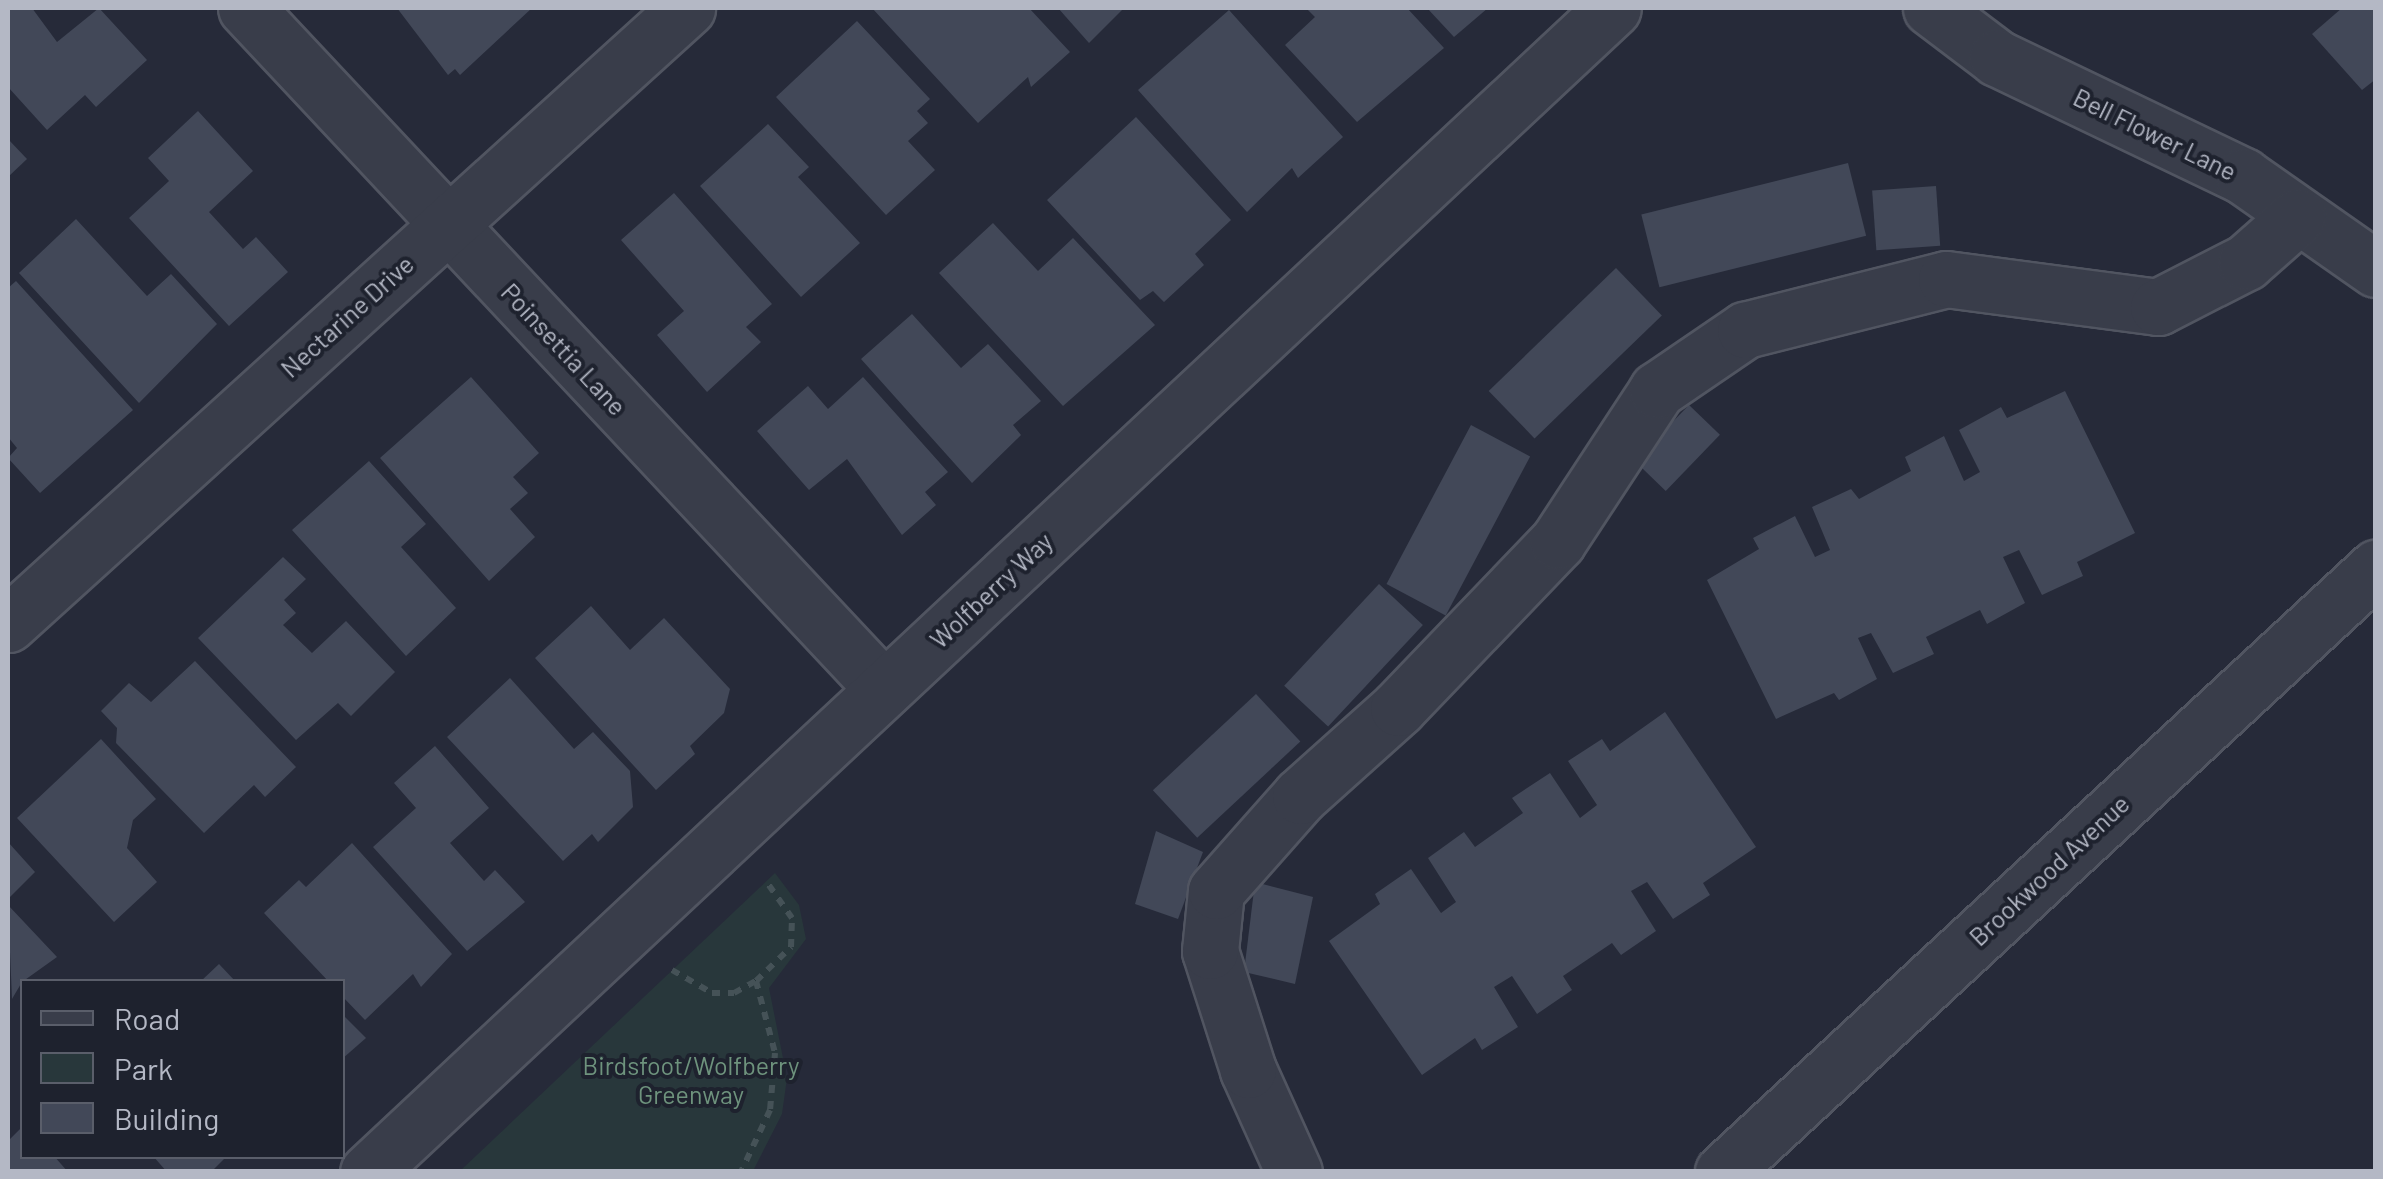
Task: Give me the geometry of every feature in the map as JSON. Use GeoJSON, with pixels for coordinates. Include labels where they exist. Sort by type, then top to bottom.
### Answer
{"type":"FeatureCollection","features":[{"type":"Feature","properties":{"kind":"street","name":"Poinsettia Lane"},"geometry":{"type":"LineString","coordinates":[[246,8],[884,689]]}},
{"type":"Feature","properties":{"kind":"street","name":"Nectarine Drive"},"geometry":{"type":"LineString","coordinates":[[8,624],[687,8]]}},
{"type":"Feature","properties":{"kind":"street","name":"Wolfberry Way"},"geometry":{"type":"LineString","coordinates":[[368,1172],[1614,8]]}},
{"type":"Feature","properties":{"kind":"street","name":"Bell Flower Lane"},"geometry":{"type":"LineString","coordinates":[[1931,8],[1997,58],[2243,176],[2376,269]]}},
{"type":"Feature","properties":{"kind":"street"},"geometry":{"type":"LineString","coordinates":[[1294,1172],[1248,1070],[1210,950],[1216,891],[1300,796],[1398,708],[1558,540],[1657,390],[1746,330],[1946,278],[2158,308],[2246,262],[2298,216]]}},
{"type":"Feature","properties":{"kind":"street","name":"Brookwood Avenue"},"geometry":{"type":"LineString","coordinates":[[1723,1172],[2376,568]]}},
{"type":"Feature","properties":{"kind":"path"},"geometry":{"type":"LineString","coordinates":[[634,924],[689,984],[734,993],[756,981],[791,947],[792,918],[730,834]]}},
{"type":"Feature","properties":{"kind":"path"},"geometry":{"type":"LineString","coordinates":[[741,1172],[770,1110],[775,1052],[756,981]]}},
{"type":"Feature","properties":{"kind":"green space","name":"Birdsfoot/Wolfberry Greenway"},"geometry":{"type":"Polygon","coordinates":[[[775,873],[799,905],[806,939],[769,988],[787,1078],[782,1114],[753,1171],[460,1171],[775,873]]]}},
{"type":"Feature","properties":{"kind":"building"},"geometry":{"type":"Polygon","coordinates":[[[8,8],[32,8],[57,42],[99,8],[147,60],[96,107],[85,95],[47,130],[8,87],[8,8]]]}},
{"type":"Feature","properties":{"kind":"building"},"geometry":{"type":"Polygon","coordinates":[[[397,8],[532,8],[460,75],[455,69],[448,75],[397,8]]]}},
{"type":"Feature","properties":{"kind":"building"},"geometry":{"type":"Polygon","coordinates":[[[872,8],[1029,8],[1070,52],[1031,87],[1028,77],[978,123],[872,8]]]}},
{"type":"Feature","properties":{"kind":"building"},"geometry":{"type":"Polygon","coordinates":[[[1058,8],[1124,8],[1089,43],[1058,8]]]}},
{"type":"Feature","properties":{"kind":"building"},"geometry":{"type":"Polygon","coordinates":[[[1306,8],[1407,8],[1444,48],[1357,122],[1285,45],[1315,17],[1306,8]]]}},
{"type":"Feature","properties":{"kind":"building"},"geometry":{"type":"Polygon","coordinates":[[[1427,8],[1488,8],[1454,37],[1427,8]]]}},
{"type":"Feature","properties":{"kind":"building"},"geometry":{"type":"Polygon","coordinates":[[[2342,8],[2376,8],[2376,79],[2362,90],[2312,34],[2342,8]]]}},
{"type":"Feature","properties":{"kind":"building"},"geometry":{"type":"Polygon","coordinates":[[[1229,10],[1343,137],[1298,178],[1292,168],[1247,212],[1138,90],[1229,10]]]}},
{"type":"Feature","properties":{"kind":"building"},"geometry":{"type":"Polygon","coordinates":[[[857,21],[930,99],[917,111],[928,123],[908,141],[935,170],[886,215],[776,97],[857,21]]]}},
{"type":"Feature","properties":{"kind":"building"},"geometry":{"type":"Polygon","coordinates":[[[198,111],[253,171],[209,212],[243,249],[256,237],[288,272],[229,326],[129,218],[169,181],[148,158],[198,111]]]}},
{"type":"Feature","properties":{"kind":"building"},"geometry":{"type":"Polygon","coordinates":[[[1136,117],[1231,220],[1195,254],[1204,265],[1164,302],[1153,291],[1140,300],[1047,200],[1136,117]]]}},
{"type":"Feature","properties":{"kind":"building"},"geometry":{"type":"Polygon","coordinates":[[[768,124],[809,167],[798,177],[860,243],[801,297],[700,186],[768,124]]]}},
{"type":"Feature","properties":{"kind":"building"},"geometry":{"type":"Polygon","coordinates":[[[8,139],[27,159],[8,177],[8,139]]]}},
{"type":"Feature","properties":{"kind":"building"},"geometry":{"type":"Polygon","coordinates":[[[1848,163],[1866,236],[1659,287],[1641,215],[1848,163]]]}},
{"type":"Feature","properties":{"kind":"building"},"geometry":{"type":"Polygon","coordinates":[[[1936,186],[1940,246],[1876,250],[1872,190],[1936,186]]]}},
{"type":"Feature","properties":{"kind":"building"},"geometry":{"type":"Polygon","coordinates":[[[674,193],[772,304],[746,327],[761,342],[707,392],[657,335],[684,311],[621,240],[674,193]]]}},
{"type":"Feature","properties":{"kind":"building"},"geometry":{"type":"Polygon","coordinates":[[[76,219],[147,296],[171,274],[217,324],[139,403],[19,273],[76,219]]]}},
{"type":"Feature","properties":{"kind":"building"},"geometry":{"type":"Polygon","coordinates":[[[993,223],[1038,271],[1073,238],[1155,325],[1063,406],[939,273],[993,223]]]}},
{"type":"Feature","properties":{"kind":"building"},"geometry":{"type":"Polygon","coordinates":[[[1616,268],[1662,315],[1535,438],[1489,391],[1616,268]]]}},
{"type":"Feature","properties":{"kind":"building"},"geometry":{"type":"Polygon","coordinates":[[[16,281],[133,410],[40,493],[8,458],[17,448],[8,437],[8,288],[16,281]]]}},
{"type":"Feature","properties":{"kind":"building"},"geometry":{"type":"Polygon","coordinates":[[[912,314],[961,368],[988,344],[1041,401],[1013,425],[1021,435],[972,483],[861,359],[912,314]]]}},
{"type":"Feature","properties":{"kind":"building"},"geometry":{"type":"Polygon","coordinates":[[[471,377],[539,453],[513,477],[528,493],[510,509],[535,537],[489,581],[380,458],[471,377]]]}},
{"type":"Feature","properties":{"kind":"building"},"geometry":{"type":"Polygon","coordinates":[[[863,377],[948,472],[925,492],[936,505],[902,535],[847,459],[809,490],[757,431],[808,386],[828,409],[863,377]]]}},
{"type":"Feature","properties":{"kind":"building"},"geometry":{"type":"Polygon","coordinates":[[[2065,391],[2135,533],[2077,562],[2083,576],[2042,595],[2019,550],[2003,557],[2025,603],[1987,624],[1980,610],[1926,637],[1934,654],[1893,673],[1871,633],[1858,638],[1877,679],[1839,700],[1834,693],[1776,719],[1707,580],[1759,549],[1753,538],[1795,516],[1815,557],[1830,550],[1812,507],[1851,489],[1859,499],[1911,471],[1905,457],[1944,436],[1964,481],[1980,472],[1959,430],[2001,407],[2007,418],[2065,391]]]}},
{"type":"Feature","properties":{"kind":"building"},"geometry":{"type":"Polygon","coordinates":[[[1689,405],[1720,435],[1666,491],[1635,461],[1689,405]]]}},
{"type":"Feature","properties":{"kind":"building"},"geometry":{"type":"Polygon","coordinates":[[[1471,425],[1530,456],[1446,615],[1386,584],[1471,425]]]}},
{"type":"Feature","properties":{"kind":"building"},"geometry":{"type":"Polygon","coordinates":[[[369,461],[426,524],[401,547],[456,608],[406,656],[292,530],[369,461]]]}},
{"type":"Feature","properties":{"kind":"building"},"geometry":{"type":"Polygon","coordinates":[[[283,557],[306,579],[284,600],[296,613],[283,625],[312,653],[346,621],[395,672],[351,716],[338,703],[296,740],[198,638],[283,557]]]}},
{"type":"Feature","properties":{"kind":"building"},"geometry":{"type":"Polygon","coordinates":[[[1379,584],[1423,625],[1328,727],[1284,686],[1379,584]]]}},
{"type":"Feature","properties":{"kind":"building"},"geometry":{"type":"Polygon","coordinates":[[[591,606],[630,650],[664,618],[730,689],[724,713],[690,746],[695,754],[656,790],[535,658],[591,606]]]}},
{"type":"Feature","properties":{"kind":"building"},"geometry":{"type":"Polygon","coordinates":[[[195,661],[296,767],[265,797],[254,785],[204,833],[116,743],[117,728],[101,711],[129,683],[151,702],[195,661]]]}},
{"type":"Feature","properties":{"kind":"building"},"geometry":{"type":"Polygon","coordinates":[[[510,678],[574,749],[593,732],[630,771],[633,807],[598,842],[592,834],[563,861],[447,737],[510,678]]]}},
{"type":"Feature","properties":{"kind":"building"},"geometry":{"type":"Polygon","coordinates":[[[1256,694],[1300,742],[1197,838],[1153,790],[1256,694]]]}},
{"type":"Feature","properties":{"kind":"building"},"geometry":{"type":"Polygon","coordinates":[[[1665,712],[1756,847],[1703,883],[1710,895],[1673,919],[1647,882],[1631,891],[1656,931],[1621,955],[1612,943],[1563,976],[1572,990],[1537,1014],[1512,976],[1494,987],[1518,1027],[1482,1050],[1475,1038],[1422,1075],[1329,941],[1380,904],[1375,894],[1411,869],[1441,913],[1456,902],[1428,858],[1464,832],[1475,847],[1523,813],[1512,798],[1550,773],[1580,818],[1597,805],[1568,761],[1602,739],[1610,751],[1665,712]]]}},
{"type":"Feature","properties":{"kind":"building"},"geometry":{"type":"Polygon","coordinates":[[[101,739],[156,799],[133,820],[127,848],[157,882],[114,922],[17,818],[101,739]]]}},
{"type":"Feature","properties":{"kind":"building"},"geometry":{"type":"Polygon","coordinates":[[[435,746],[489,808],[450,843],[484,881],[495,870],[525,902],[467,951],[373,847],[416,808],[394,783],[435,746]]]}},
{"type":"Feature","properties":{"kind":"building"},"geometry":{"type":"Polygon","coordinates":[[[1156,831],[1203,852],[1178,919],[1135,904],[1156,831]]]}},
{"type":"Feature","properties":{"kind":"building"},"geometry":{"type":"Polygon","coordinates":[[[8,842],[35,872],[8,899],[8,842]]]}},
{"type":"Feature","properties":{"kind":"building"},"geometry":{"type":"Polygon","coordinates":[[[352,843],[452,954],[421,987],[413,974],[365,1020],[345,999],[345,979],[326,979],[264,913],[299,880],[306,887],[352,843]]]}},
{"type":"Feature","properties":{"kind":"building"},"geometry":{"type":"Polygon","coordinates":[[[1255,882],[1313,897],[1295,984],[1244,972],[1255,882]]]}},
{"type":"Feature","properties":{"kind":"building"},"geometry":{"type":"Polygon","coordinates":[[[8,905],[57,957],[26,979],[20,979],[12,999],[8,905]]]}},
{"type":"Feature","properties":{"kind":"building"},"geometry":{"type":"Polygon","coordinates":[[[219,964],[233,979],[203,979],[219,964]]]}},
{"type":"Feature","properties":{"kind":"building"},"geometry":{"type":"Polygon","coordinates":[[[345,1017],[366,1038],[345,1056],[345,1017]]]}},
{"type":"Feature","properties":{"kind":"building"},"geometry":{"type":"Polygon","coordinates":[[[20,1129],[20,1159],[57,1159],[68,1172],[8,1172],[8,1141],[20,1129]]]}},
{"type":"Feature","properties":{"kind":"building"},"geometry":{"type":"Polygon","coordinates":[[[156,1159],[224,1159],[211,1172],[167,1172],[156,1159]]]}}]}
